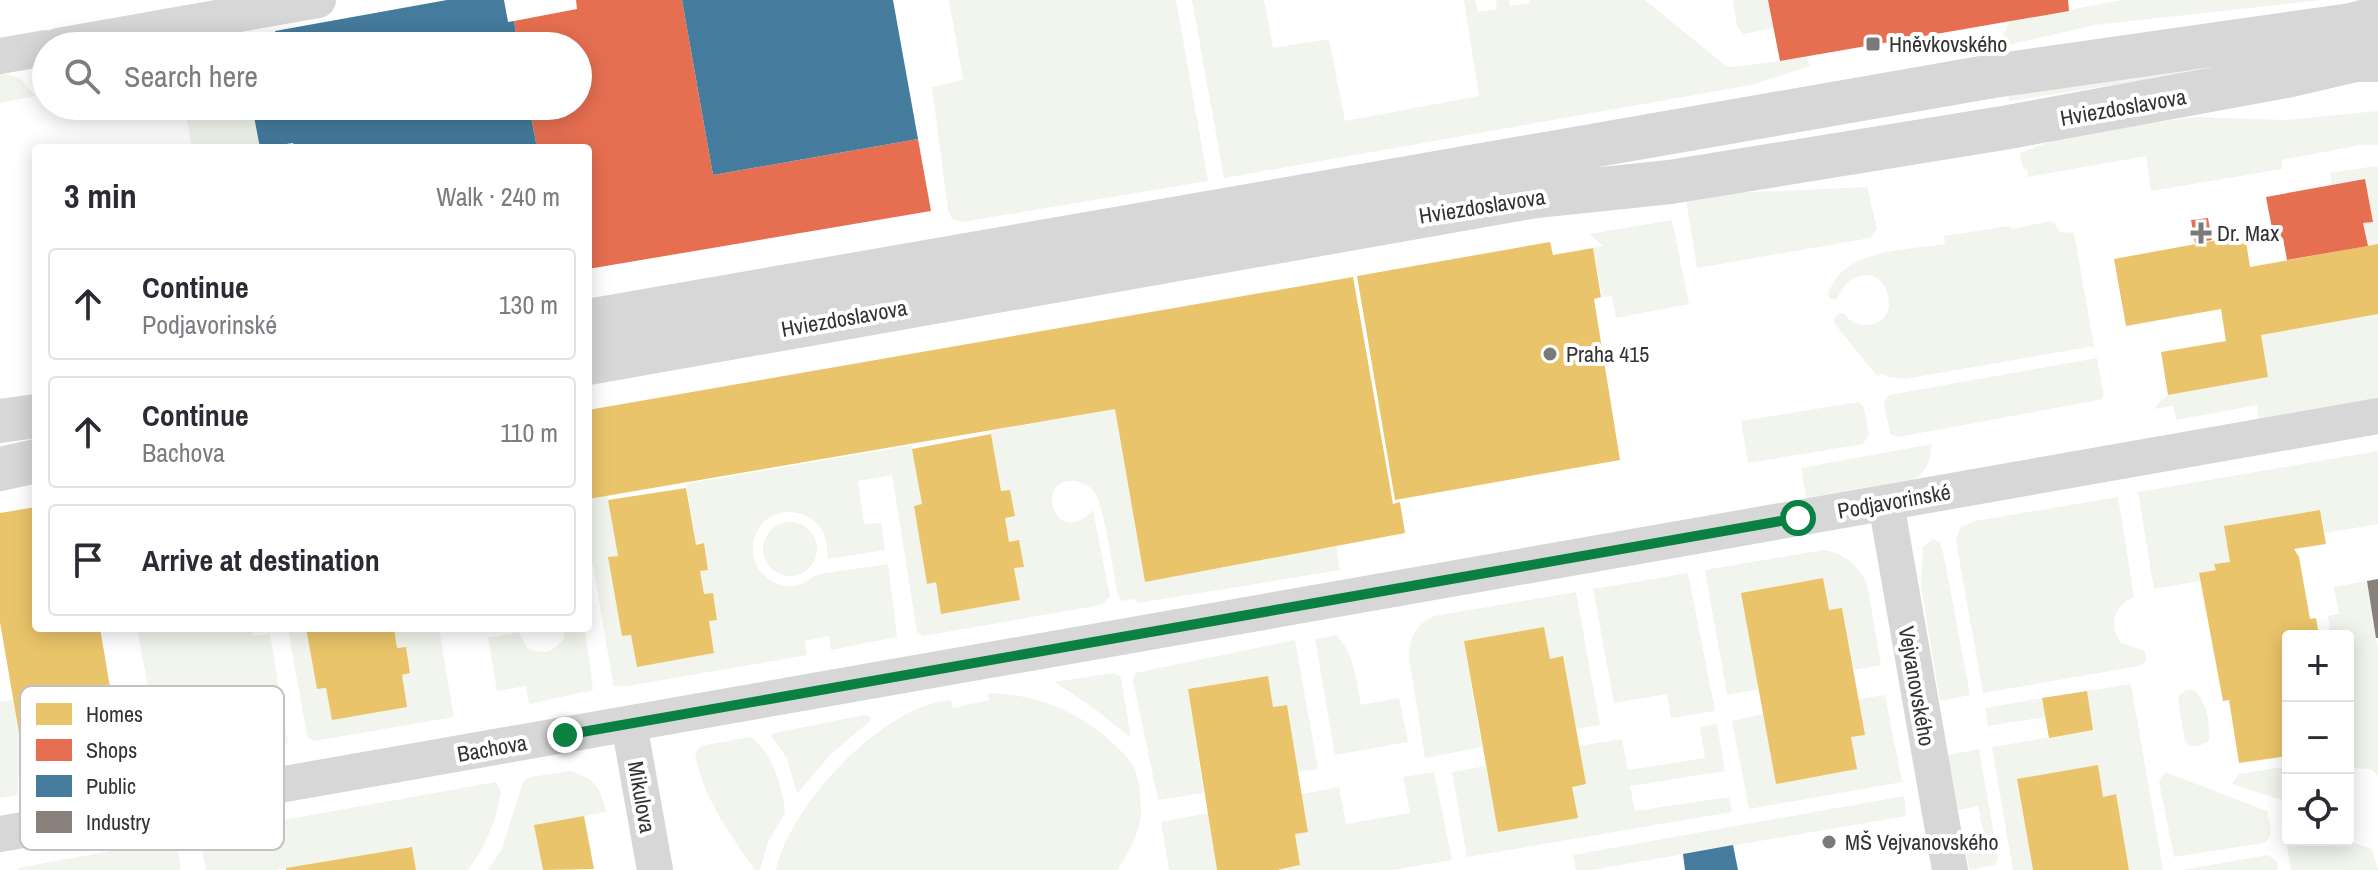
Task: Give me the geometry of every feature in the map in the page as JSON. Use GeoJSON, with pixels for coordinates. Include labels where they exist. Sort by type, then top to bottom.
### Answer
{"type":"FeatureCollection","features":[{"type":"Feature","properties":{"kind":"street"},"geometry":{"type":"LineString","coordinates":[[137,32],[318,0]]}},
{"type":"Feature","properties":{"kind":"street","name":"Hviezdoslavova"},"geometry":{"type":"LineString","coordinates":[[592,320],[1993,76],[2351,25],[2378,18]]}},
{"type":"Feature","properties":{"kind":"street"},"geometry":{"type":"LineString","coordinates":[[0,56],[32,50]]}},
{"type":"Feature","properties":{"kind":"street","name":"Hviezdoslavova"},"geometry":{"type":"LineString","coordinates":[[592,362],[1536,196],[1670,182],[1746,170],[2061,118],[2355,60],[2378,60]]}},
{"type":"Feature","properties":{"kind":"street","name":"Podjavorinské"},"geometry":{"type":"LineString","coordinates":[[1126,637],[2378,416]]}},
{"type":"Feature","properties":{"kind":"street"},"geometry":{"type":"LineString","coordinates":[[0,421],[32,417]]}},
{"type":"Feature","properties":{"kind":"street"},"geometry":{"type":"LineString","coordinates":[[0,469],[32,462]]}},
{"type":"Feature","properties":{"kind":"street","name":"Vejvanovského"},"geometry":{"type":"LineString","coordinates":[[1886,503],[1950,870]]}},
{"type":"Feature","properties":{"kind":"street","name":"Bachova"},"geometry":{"type":"LineString","coordinates":[[284,784],[1126,637]]}},
{"type":"Feature","properties":{"kind":"street","name":"Mikulova"},"geometry":{"type":"LineString","coordinates":[[629,724],[655,870]]}},
{"type":"Feature","properties":{"kind":"street","name":"Bachova"},"geometry":{"type":"LineString","coordinates":[[0,834],[20,831]]}},
{"type":"Feature","properties":{"kind":"shaded area"},"geometry":{"type":"Polygon","coordinates":[[[949,0],[1176,0],[1208,181],[962,222],[952,219],[948,210],[932,87],[963,80],[949,0]]]}},
{"type":"Feature","properties":{"kind":"shaded area"},"geometry":{"type":"Polygon","coordinates":[[[1192,0],[1264,0],[1273,48],[1329,39],[1345,121],[1479,96],[1464,0],[1475,0],[1478,12],[1497,9],[1496,0],[1509,0],[1510,6],[1530,3],[1530,0],[1645,0],[1726,66],[1807,57],[1810,66],[1751,85],[1224,178],[1192,0]]]}},
{"type":"Feature","properties":{"kind":"shaded area"},"geometry":{"type":"Polygon","coordinates":[[[1733,0],[1768,0],[1774,28],[1743,34],[1737,26],[1733,0]]]}},
{"type":"Feature","properties":{"kind":"shaded area"},"geometry":{"type":"Polygon","coordinates":[[[2122,0],[2322,0],[2095,25],[2003,46],[2003,34],[2010,21],[2122,0]]]}},
{"type":"Feature","properties":{"kind":"shaded area"},"geometry":{"type":"Polygon","coordinates":[[[2238,59],[2164,77],[2009,101],[2007,84],[2238,59]]]}},
{"type":"Feature","properties":{"kind":"shaded area"},"geometry":{"type":"Polygon","coordinates":[[[0,74],[20,78],[32,97],[0,103],[0,74]]]}},
{"type":"Feature","properties":{"kind":"shaded area"},"geometry":{"type":"Polygon","coordinates":[[[2378,111],[2378,145],[2360,145],[2282,160],[2282,169],[2151,191],[2146,156],[2028,177],[2020,153],[2074,133],[2197,117],[2285,120],[2378,111]]]}},
{"type":"Feature","properties":{"kind":"shaded area"},"geometry":{"type":"Polygon","coordinates":[[[187,120],[255,120],[259,144],[191,144],[187,120]]]}},
{"type":"Feature","properties":{"kind":"shaded area"},"geometry":{"type":"Polygon","coordinates":[[[2378,167],[2378,244],[2368,246],[2363,223],[2373,221],[2365,180],[2332,185],[2330,173],[2378,167]]]}},
{"type":"Feature","properties":{"kind":"shaded area"},"geometry":{"type":"Polygon","coordinates":[[[1867,187],[1877,229],[1870,238],[1697,268],[1686,200],[1731,193],[1867,187]]]}},
{"type":"Feature","properties":{"kind":"shaded area"},"geometry":{"type":"Polygon","coordinates":[[[1672,220],[1689,304],[1616,318],[1612,296],[1602,297],[1593,248],[1603,246],[1589,234],[1672,220]]]}},
{"type":"Feature","properties":{"kind":"shaded area"},"geometry":{"type":"Polygon","coordinates":[[[2050,221],[2060,232],[2074,233],[2094,346],[1904,379],[1883,374],[1877,376],[1834,323],[1839,313],[1864,325],[1878,323],[1886,315],[1888,294],[1875,277],[1864,275],[1851,280],[1836,299],[1830,299],[1828,293],[1838,276],[1852,264],[1877,254],[1945,244],[1944,236],[2009,226],[2013,229],[2050,221]]]}},
{"type":"Feature","properties":{"kind":"shaded area"},"geometry":{"type":"Polygon","coordinates":[[[2378,314],[2378,398],[2259,419],[2257,405],[2176,420],[2173,406],[2155,409],[2168,395],[2267,377],[2261,335],[2378,314]]]}},
{"type":"Feature","properties":{"kind":"shaded area"},"geometry":{"type":"Polygon","coordinates":[[[2097,358],[2103,392],[2103,398],[2099,400],[1898,437],[1890,434],[1884,403],[1889,395],[2097,358]]]}},
{"type":"Feature","properties":{"kind":"shaded area"},"geometry":{"type":"Polygon","coordinates":[[[1859,402],[1864,408],[1869,435],[1863,444],[1748,463],[1741,421],[1859,402]]]}},
{"type":"Feature","properties":{"kind":"shaded area"},"geometry":{"type":"Polygon","coordinates":[[[1115,409],[1145,582],[1336,546],[1340,570],[1139,603],[1134,599],[1122,601],[1118,596],[1105,526],[1095,493],[1083,483],[1061,483],[1054,490],[1052,500],[1059,518],[1068,522],[1080,520],[1093,510],[1110,597],[1101,605],[923,636],[917,632],[892,475],[858,481],[864,524],[881,523],[885,550],[827,559],[826,539],[818,525],[807,516],[793,512],[766,520],[756,532],[753,550],[761,572],[785,586],[798,585],[821,574],[888,564],[897,637],[831,650],[829,636],[805,641],[807,655],[614,686],[592,560],[592,498],[607,495],[618,556],[609,557],[637,667],[714,653],[709,621],[717,619],[713,594],[704,594],[700,571],[708,569],[704,543],[696,545],[686,484],[912,445],[922,504],[914,506],[927,583],[936,582],[942,614],[1020,599],[1014,568],[1024,566],[1019,541],[1009,542],[1005,518],[1015,516],[1010,490],[1001,491],[990,431],[1115,409]]]}},
{"type":"Feature","properties":{"kind":"shaded area"},"geometry":{"type":"Polygon","coordinates":[[[1932,444],[1925,469],[1914,479],[1806,498],[1801,468],[1932,444]]]}},
{"type":"Feature","properties":{"kind":"shaded area"},"geometry":{"type":"Polygon","coordinates":[[[2378,451],[2378,524],[2325,533],[2320,510],[2225,526],[2230,562],[2215,564],[2216,570],[2199,573],[2200,581],[2154,589],[2138,492],[2378,451]]]}},
{"type":"Feature","properties":{"kind":"shaded area"},"geometry":{"type":"Polygon","coordinates":[[[2118,497],[2134,597],[2117,611],[2115,630],[2122,643],[2145,651],[2146,661],[2139,666],[1983,693],[1956,541],[1960,528],[1975,521],[2118,497]]]}},
{"type":"Feature","properties":{"kind":"shaded area"},"geometry":{"type":"Polygon","coordinates":[[[790,522],[801,524],[809,530],[815,538],[815,560],[809,568],[801,574],[790,576],[779,574],[771,568],[765,560],[763,549],[765,538],[771,530],[779,524],[790,522]]]}},
{"type":"Feature","properties":{"kind":"shaded area"},"geometry":{"type":"Polygon","coordinates":[[[1933,539],[1940,543],[1944,556],[1970,695],[1940,701],[1921,586],[1923,547],[1933,539]]]}},
{"type":"Feature","properties":{"kind":"shaded area"},"geometry":{"type":"Polygon","coordinates":[[[1823,550],[1850,561],[1867,584],[1881,665],[1854,670],[1842,608],[1829,610],[1823,578],[1742,593],[1759,689],[1727,695],[1705,570],[1823,550]]]}},
{"type":"Feature","properties":{"kind":"shaded area"},"geometry":{"type":"Polygon","coordinates":[[[1688,573],[1715,711],[1671,718],[1667,694],[1614,703],[1593,589],[1688,573]]]}},
{"type":"Feature","properties":{"kind":"shaded area"},"geometry":{"type":"Polygon","coordinates":[[[2367,581],[2378,648],[2378,776],[2371,769],[2354,768],[2354,630],[2330,630],[2328,616],[2339,614],[2334,587],[2367,581]]]}},
{"type":"Feature","properties":{"kind":"shaded area"},"geometry":{"type":"Polygon","coordinates":[[[1576,592],[1600,725],[1576,729],[1563,657],[1550,659],[1544,627],[1464,641],[1482,747],[1425,758],[1409,658],[1412,638],[1418,628],[1434,616],[1576,592]]]}},
{"type":"Feature","properties":{"kind":"shaded area"},"geometry":{"type":"Polygon","coordinates":[[[138,632],[270,634],[279,686],[148,686],[138,632]]]}},
{"type":"Feature","properties":{"kind":"shaded area"},"geometry":{"type":"Polygon","coordinates":[[[289,632],[307,632],[317,689],[326,688],[332,719],[410,673],[406,647],[397,648],[395,632],[440,632],[454,717],[314,741],[307,736],[289,632]]]}},
{"type":"Feature","properties":{"kind":"shaded area"},"geometry":{"type":"Polygon","coordinates":[[[519,632],[527,648],[543,652],[552,650],[564,638],[564,632],[586,632],[593,690],[529,704],[526,686],[497,691],[488,638],[519,632]]]}},
{"type":"Feature","properties":{"kind":"shaded area"},"geometry":{"type":"Polygon","coordinates":[[[1336,635],[1351,659],[1361,705],[1399,698],[1408,742],[1335,755],[1315,639],[1336,635]]]}},
{"type":"Feature","properties":{"kind":"shaded area"},"geometry":{"type":"Polygon","coordinates":[[[1295,640],[1318,769],[1298,772],[1287,705],[1273,707],[1267,676],[1188,689],[1204,793],[1158,800],[1133,680],[1135,673],[1295,640]]]}},
{"type":"Feature","properties":{"kind":"shaded area"},"geometry":{"type":"Polygon","coordinates":[[[1113,673],[1121,679],[1131,738],[1055,682],[1113,673]]]}},
{"type":"Feature","properties":{"kind":"shaded area"},"geometry":{"type":"Polygon","coordinates":[[[2131,684],[2163,870],[2129,870],[2115,794],[2103,797],[2017,780],[2033,870],[2013,870],[1992,747],[2093,730],[2087,691],[2131,684]]]}},
{"type":"Feature","properties":{"kind":"shaded area"},"geometry":{"type":"Polygon","coordinates":[[[2187,690],[2198,694],[2207,713],[2209,741],[2199,746],[2190,746],[2185,741],[2178,701],[2179,695],[2187,690]]]}},
{"type":"Feature","properties":{"kind":"shaded area"},"geometry":{"type":"Polygon","coordinates":[[[988,693],[1024,697],[1057,707],[1102,734],[1130,760],[1138,780],[1141,813],[1136,835],[1118,870],[776,870],[799,817],[819,789],[843,762],[870,739],[897,719],[925,706],[951,700],[953,708],[989,700],[988,693]]]}},
{"type":"Feature","properties":{"kind":"shaded area"},"geometry":{"type":"Polygon","coordinates":[[[1885,695],[1902,782],[1749,809],[1732,721],[1763,714],[1777,784],[1856,769],[1851,737],[1864,735],[1858,699],[1885,695]]]}},
{"type":"Feature","properties":{"kind":"shaded area"},"geometry":{"type":"Polygon","coordinates":[[[2042,698],[2046,717],[1988,726],[1985,708],[2042,698]]]}},
{"type":"Feature","properties":{"kind":"shaded area"},"geometry":{"type":"Polygon","coordinates":[[[13,700],[20,740],[20,776],[18,795],[0,798],[0,702],[13,700]]]}},
{"type":"Feature","properties":{"kind":"shaded area"},"geometry":{"type":"Polygon","coordinates":[[[864,715],[870,717],[870,721],[831,754],[797,794],[787,758],[770,734],[864,715]]]}},
{"type":"Feature","properties":{"kind":"shaded area"},"geometry":{"type":"Polygon","coordinates":[[[284,719],[288,743],[284,744],[284,719]]]}},
{"type":"Feature","properties":{"kind":"shaded area"},"geometry":{"type":"Polygon","coordinates":[[[1717,724],[1725,771],[1630,786],[1635,811],[1729,797],[1732,812],[1467,857],[1452,772],[1486,766],[1498,832],[1577,818],[1572,787],[1586,784],[1579,746],[1622,739],[1628,770],[1705,758],[1700,727],[1717,724]]]}},
{"type":"Feature","properties":{"kind":"shaded area"},"geometry":{"type":"Polygon","coordinates":[[[750,737],[764,751],[775,771],[785,813],[768,842],[760,870],[755,870],[719,815],[704,786],[695,754],[701,746],[750,737]]]}},
{"type":"Feature","properties":{"kind":"shaded area"},"geometry":{"type":"Polygon","coordinates":[[[1979,749],[1998,858],[1995,865],[1969,870],[1966,851],[1986,846],[1978,806],[1958,810],[1948,755],[1979,749]]]}},
{"type":"Feature","properties":{"kind":"shaded area"},"geometry":{"type":"Polygon","coordinates":[[[2282,767],[2282,800],[2232,784],[2239,774],[2282,767]]]}},
{"type":"Feature","properties":{"kind":"shaded area"},"geometry":{"type":"Polygon","coordinates":[[[571,771],[586,777],[596,786],[606,812],[535,825],[543,870],[488,870],[502,849],[523,782],[530,777],[571,771]]]}},
{"type":"Feature","properties":{"kind":"shaded area"},"geometry":{"type":"Polygon","coordinates":[[[1434,772],[1452,860],[1392,870],[1277,870],[1300,865],[1295,834],[1308,831],[1302,794],[1339,787],[1346,824],[1410,813],[1403,777],[1434,772]]]}},
{"type":"Feature","properties":{"kind":"shaded area"},"geometry":{"type":"Polygon","coordinates":[[[2165,772],[2267,811],[2271,829],[2269,837],[2263,843],[2174,857],[2159,782],[2165,772]]]}},
{"type":"Feature","properties":{"kind":"shaded area"},"geometry":{"type":"Polygon","coordinates":[[[496,782],[501,792],[485,842],[468,870],[416,870],[412,847],[276,870],[206,870],[202,850],[284,850],[284,820],[496,782]]]}},
{"type":"Feature","properties":{"kind":"shaded area"},"geometry":{"type":"Polygon","coordinates":[[[1904,796],[1906,816],[1591,870],[1576,870],[1573,855],[1904,796]]]}},
{"type":"Feature","properties":{"kind":"shaded area"},"geometry":{"type":"Polygon","coordinates":[[[1208,813],[1217,870],[1169,870],[1161,822],[1208,813]]]}},
{"type":"Feature","properties":{"kind":"shaded area"},"geometry":{"type":"Polygon","coordinates":[[[2354,843],[2372,849],[2378,870],[2291,870],[2287,846],[2354,846],[2354,843]]]}},
{"type":"Feature","properties":{"kind":"shaded area"},"geometry":{"type":"Polygon","coordinates":[[[116,850],[178,850],[181,870],[17,870],[116,850]]]}},
{"type":"Feature","properties":{"kind":"shaded area"},"geometry":{"type":"Polygon","coordinates":[[[2268,855],[2277,862],[2278,870],[2182,870],[2268,855]]]}},
{"type":"Feature","properties":{"kind":"building: Homes"},"geometry":{"type":"Polygon","coordinates":[[[2245,235],[2250,267],[2378,244],[2378,314],[2261,335],[2268,377],[2168,395],[2161,352],[2226,341],[2221,309],[2126,326],[2114,259],[2245,235]]]}},
{"type":"Feature","properties":{"kind":"building: Homes"},"geometry":{"type":"Polygon","coordinates":[[[1550,242],[1553,255],[1593,248],[1601,297],[1594,299],[1620,460],[1395,500],[1357,276],[1550,242]]]}},
{"type":"Feature","properties":{"kind":"building: Homes"},"geometry":{"type":"Polygon","coordinates":[[[1353,277],[1393,504],[1400,502],[1405,533],[1145,582],[1115,409],[592,498],[592,409],[1353,277]]]}},
{"type":"Feature","properties":{"kind":"building: Homes"},"geometry":{"type":"Polygon","coordinates":[[[991,434],[1001,491],[1010,490],[1015,516],[1005,518],[1009,542],[1019,540],[1024,567],[1014,568],[1020,600],[941,614],[936,582],[927,584],[914,506],[922,504],[912,449],[991,434]]]}},
{"type":"Feature","properties":{"kind":"building: Homes"},"geometry":{"type":"Polygon","coordinates":[[[686,488],[696,545],[704,543],[708,570],[700,571],[704,594],[713,593],[717,620],[709,621],[714,653],[637,667],[631,635],[622,636],[608,557],[618,556],[608,500],[686,488]]]}},
{"type":"Feature","properties":{"kind":"building: Homes"},"geometry":{"type":"Polygon","coordinates":[[[32,508],[32,632],[101,632],[110,686],[20,686],[20,739],[0,622],[0,513],[32,508]]]}},
{"type":"Feature","properties":{"kind":"building: Homes"},"geometry":{"type":"Polygon","coordinates":[[[2320,510],[2326,544],[2294,549],[2299,557],[2310,619],[2316,618],[2318,630],[2282,630],[2282,757],[2239,763],[2229,700],[2223,701],[2199,573],[2216,570],[2214,564],[2230,562],[2224,526],[2320,510]]]}},
{"type":"Feature","properties":{"kind":"building: Homes"},"geometry":{"type":"Polygon","coordinates":[[[1823,578],[1829,610],[1842,608],[1865,735],[1851,737],[1857,769],[1776,784],[1741,593],[1823,578]]]}},
{"type":"Feature","properties":{"kind":"building: Homes"},"geometry":{"type":"Polygon","coordinates":[[[1544,627],[1550,659],[1563,656],[1586,784],[1572,787],[1578,818],[1498,832],[1464,641],[1544,627]]]}},
{"type":"Feature","properties":{"kind":"building: Homes"},"geometry":{"type":"Polygon","coordinates":[[[307,632],[395,632],[397,648],[406,647],[410,673],[402,675],[407,707],[332,720],[326,688],[317,689],[307,632]]]}},
{"type":"Feature","properties":{"kind":"building: Homes"},"geometry":{"type":"Polygon","coordinates":[[[1268,676],[1273,707],[1287,705],[1308,832],[1295,834],[1300,865],[1277,870],[1217,870],[1188,689],[1268,676]]]}},
{"type":"Feature","properties":{"kind":"building: Homes"},"geometry":{"type":"Polygon","coordinates":[[[2087,691],[2093,730],[2049,738],[2042,698],[2087,691]]]}},
{"type":"Feature","properties":{"kind":"building: Homes"},"geometry":{"type":"Polygon","coordinates":[[[2098,765],[2103,797],[2116,794],[2129,870],[2033,870],[2017,779],[2098,765]]]}},
{"type":"Feature","properties":{"kind":"building: Homes"},"geometry":{"type":"Polygon","coordinates":[[[584,816],[594,869],[543,870],[534,825],[584,816]]]}},
{"type":"Feature","properties":{"kind":"building: Homes"},"geometry":{"type":"Polygon","coordinates":[[[412,847],[416,870],[286,870],[286,868],[412,847]]]}},
{"type":"Feature","properties":{"kind":"building: Shops"},"geometry":{"type":"Polygon","coordinates":[[[576,0],[682,0],[713,175],[918,139],[931,211],[592,268],[592,144],[536,144],[532,120],[592,120],[592,32],[516,32],[514,21],[577,9],[576,0]]]}},
{"type":"Feature","properties":{"kind":"building: Shops"},"geometry":{"type":"Polygon","coordinates":[[[1768,0],[2068,0],[2069,11],[1780,61],[1768,0]]]}},
{"type":"Feature","properties":{"kind":"building: Shops"},"geometry":{"type":"Polygon","coordinates":[[[2365,179],[2373,222],[2363,223],[2368,246],[2287,260],[2283,238],[2274,239],[2266,197],[2365,179]]]}},
{"type":"Feature","properties":{"kind":"building: Shops"},"geometry":{"type":"Polygon","coordinates":[[[2208,218],[2212,240],[2195,243],[2191,220],[2208,218]]]}},
{"type":"Feature","properties":{"kind":"building: Public"},"geometry":{"type":"Polygon","coordinates":[[[447,0],[504,0],[508,22],[514,21],[516,32],[275,32],[447,0]]]}},
{"type":"Feature","properties":{"kind":"building: Public"},"geometry":{"type":"Polygon","coordinates":[[[682,0],[893,0],[918,139],[713,175],[682,0]]]}},
{"type":"Feature","properties":{"kind":"building: Public"},"geometry":{"type":"Polygon","coordinates":[[[255,120],[532,120],[536,144],[293,143],[259,144],[255,120]]]}},
{"type":"Feature","properties":{"kind":"building: Public"},"geometry":{"type":"Polygon","coordinates":[[[1733,845],[1738,870],[1685,870],[1683,854],[1733,845]]]}},
{"type":"Feature","properties":{"kind":"building: Industry"},"geometry":{"type":"Polygon","coordinates":[[[2378,579],[2378,638],[2376,638],[2367,581],[2378,579]]]}},
{"type":"Feature","properties":{"kind":"place","name":"Hněvkovského"},"geometry":{"type":"Point","coordinates":[1873,44]}},
{"type":"Feature","properties":{"kind":"place","name":"Dr. Max"},"geometry":{"type":"Point","coordinates":[2201,233]}},
{"type":"Feature","properties":{"kind":"place","name":"Praha 415"},"geometry":{"type":"Point","coordinates":[1550,354]}},
{"type":"Feature","properties":{"kind":"place","name":"MŠ Vejvanovského"},"geometry":{"type":"Point","coordinates":[1829,842]}},
{"type":"Feature","properties":{"kind":"route"},"geometry":{"type":"LineString","coordinates":[[565,735],[1798,518]]}}]}
